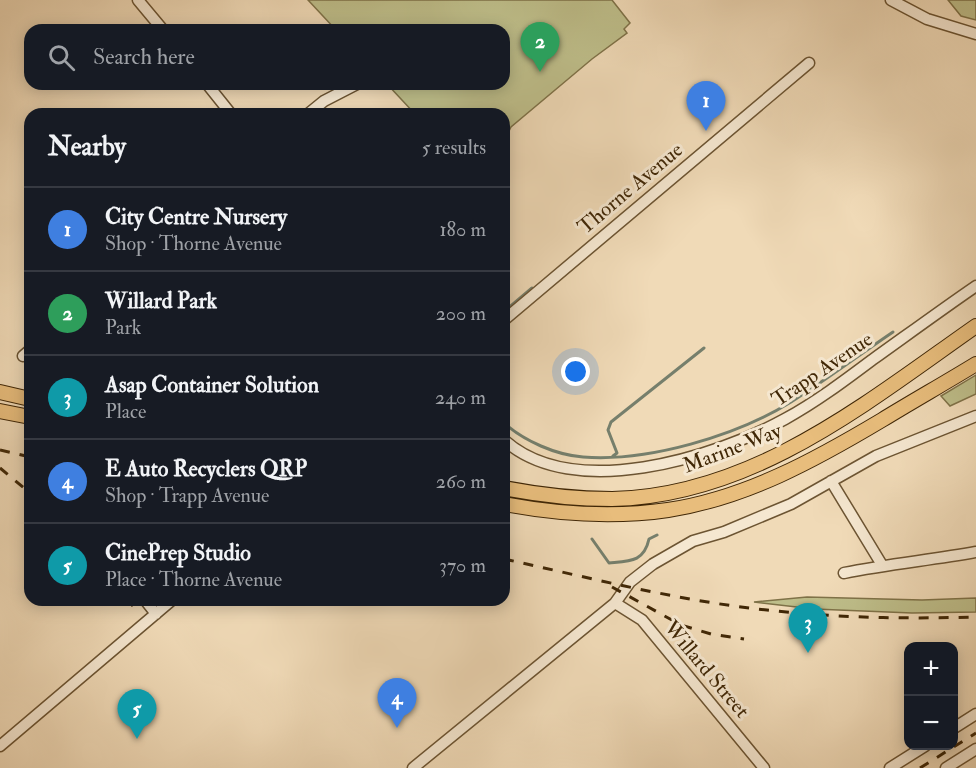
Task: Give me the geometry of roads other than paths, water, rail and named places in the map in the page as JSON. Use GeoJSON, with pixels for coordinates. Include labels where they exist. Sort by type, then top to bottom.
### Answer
{"type":"FeatureCollection","features":[{"type":"Feature","properties":{"kind":"main road","name":"Marine Way"},"geometry":{"type":"LineString","coordinates":[[510,489],[548,496],[613,499],[689,488],[733,474],[776,458],[838,423],[976,326]]}},
{"type":"Feature","properties":{"kind":"main road","name":"Marine Way"},"geometry":{"type":"LineString","coordinates":[[510,505],[594,514],[631,514],[666,511],[714,501],[742,492],[830,451],[976,364]]}},
{"type":"Feature","properties":{"kind":"main road"},"geometry":{"type":"LineString","coordinates":[[0,392],[24,398]]}},
{"type":"Feature","properties":{"kind":"main road"},"geometry":{"type":"LineString","coordinates":[[0,411],[24,416]]}},
{"type":"Feature","properties":{"kind":"street"},"geometry":{"type":"LineString","coordinates":[[138,0],[158,24]]}},
{"type":"Feature","properties":{"kind":"street"},"geometry":{"type":"LineString","coordinates":[[891,0],[927,19],[976,34]]}},
{"type":"Feature","properties":{"kind":"street","name":"Thorne Avenue"},"geometry":{"type":"LineString","coordinates":[[510,315],[809,63]]}},
{"type":"Feature","properties":{"kind":"street"},"geometry":{"type":"LineString","coordinates":[[212,90],[226,108]]}},
{"type":"Feature","properties":{"kind":"street"},"geometry":{"type":"LineString","coordinates":[[315,108],[345,90]]}},
{"type":"Feature","properties":{"kind":"street","name":"Trapp Avenue"},"geometry":{"type":"LineString","coordinates":[[510,445],[544,462],[582,471],[633,469],[702,453],[785,419],[835,387],[976,286]]}},
{"type":"Feature","properties":{"kind":"street"},"geometry":{"type":"LineString","coordinates":[[413,768],[615,603],[630,582],[658,560],[693,541],[724,532],[791,504],[876,456],[976,416]]}},
{"type":"Feature","properties":{"kind":"street"},"geometry":{"type":"LineString","coordinates":[[831,481],[882,565]]}},
{"type":"Feature","properties":{"kind":"street"},"geometry":{"type":"LineString","coordinates":[[844,573],[882,565],[935,560],[976,552]]}},
{"type":"Feature","properties":{"kind":"street","name":"Willard Street"},"geometry":{"type":"LineString","coordinates":[[615,603],[642,620],[764,768]]}},
{"type":"Feature","properties":{"kind":"street"},"geometry":{"type":"LineString","coordinates":[[150,606],[156,614]]}},
{"type":"Feature","properties":{"kind":"street"},"geometry":{"type":"LineString","coordinates":[[0,746],[165,606]]}},
{"type":"Feature","properties":{"kind":"street"},"geometry":{"type":"LineString","coordinates":[[958,725],[976,714]]}},
{"type":"Feature","properties":{"kind":"street"},"geometry":{"type":"LineString","coordinates":[[946,768],[976,749]]}},
{"type":"Feature","properties":{"kind":"street"},"geometry":{"type":"LineString","coordinates":[[890,768],[919,750]]}},
{"type":"Feature","properties":{"kind":"waterway"},"geometry":{"type":"LineString","coordinates":[[510,307],[532,288]]}},
{"type":"Feature","properties":{"kind":"waterway"},"geometry":{"type":"LineString","coordinates":[[510,428],[551,450],[583,457],[635,455],[691,444],[744,426],[791,402],[893,332]]}},
{"type":"Feature","properties":{"kind":"waterway"},"geometry":{"type":"LineString","coordinates":[[613,456],[617,453],[608,430],[611,422],[704,348]]}},
{"type":"Feature","properties":{"kind":"waterway"},"geometry":{"type":"LineString","coordinates":[[592,539],[609,563],[635,559],[644,552],[649,539],[657,535]]}},
{"type":"Feature","properties":{"kind":"railway"},"geometry":{"type":"LineString","coordinates":[[0,450],[24,456]]}},
{"type":"Feature","properties":{"kind":"railway"},"geometry":{"type":"LineString","coordinates":[[0,468],[24,488]]}},
{"type":"Feature","properties":{"kind":"railway"},"geometry":{"type":"LineString","coordinates":[[510,560],[635,588],[734,606],[845,616],[976,617]]}},
{"type":"Feature","properties":{"kind":"railway"},"geometry":{"type":"LineString","coordinates":[[612,587],[681,625],[711,634],[744,639]]}},
{"type":"Feature","properties":{"kind":"railway"},"geometry":{"type":"LineString","coordinates":[[920,768],[976,733]]}},
{"type":"Feature","properties":{"kind":"place","name":"Willard Park"},"geometry":{"type":"Point","coordinates":[540,72]}},
{"type":"Feature","properties":{"kind":"place","name":"City Centre Nursery"},"geometry":{"type":"Point","coordinates":[706,131]}},
{"type":"Feature","properties":{"kind":"place","name":"Asap Container Solution"},"geometry":{"type":"Point","coordinates":[808,653]}},
{"type":"Feature","properties":{"kind":"place","name":"E Auto Recyclers QRP"},"geometry":{"type":"Point","coordinates":[397,728]}},
{"type":"Feature","properties":{"kind":"place","name":"CinePrep Studio"},"geometry":{"type":"Point","coordinates":[137,739]}}]}
